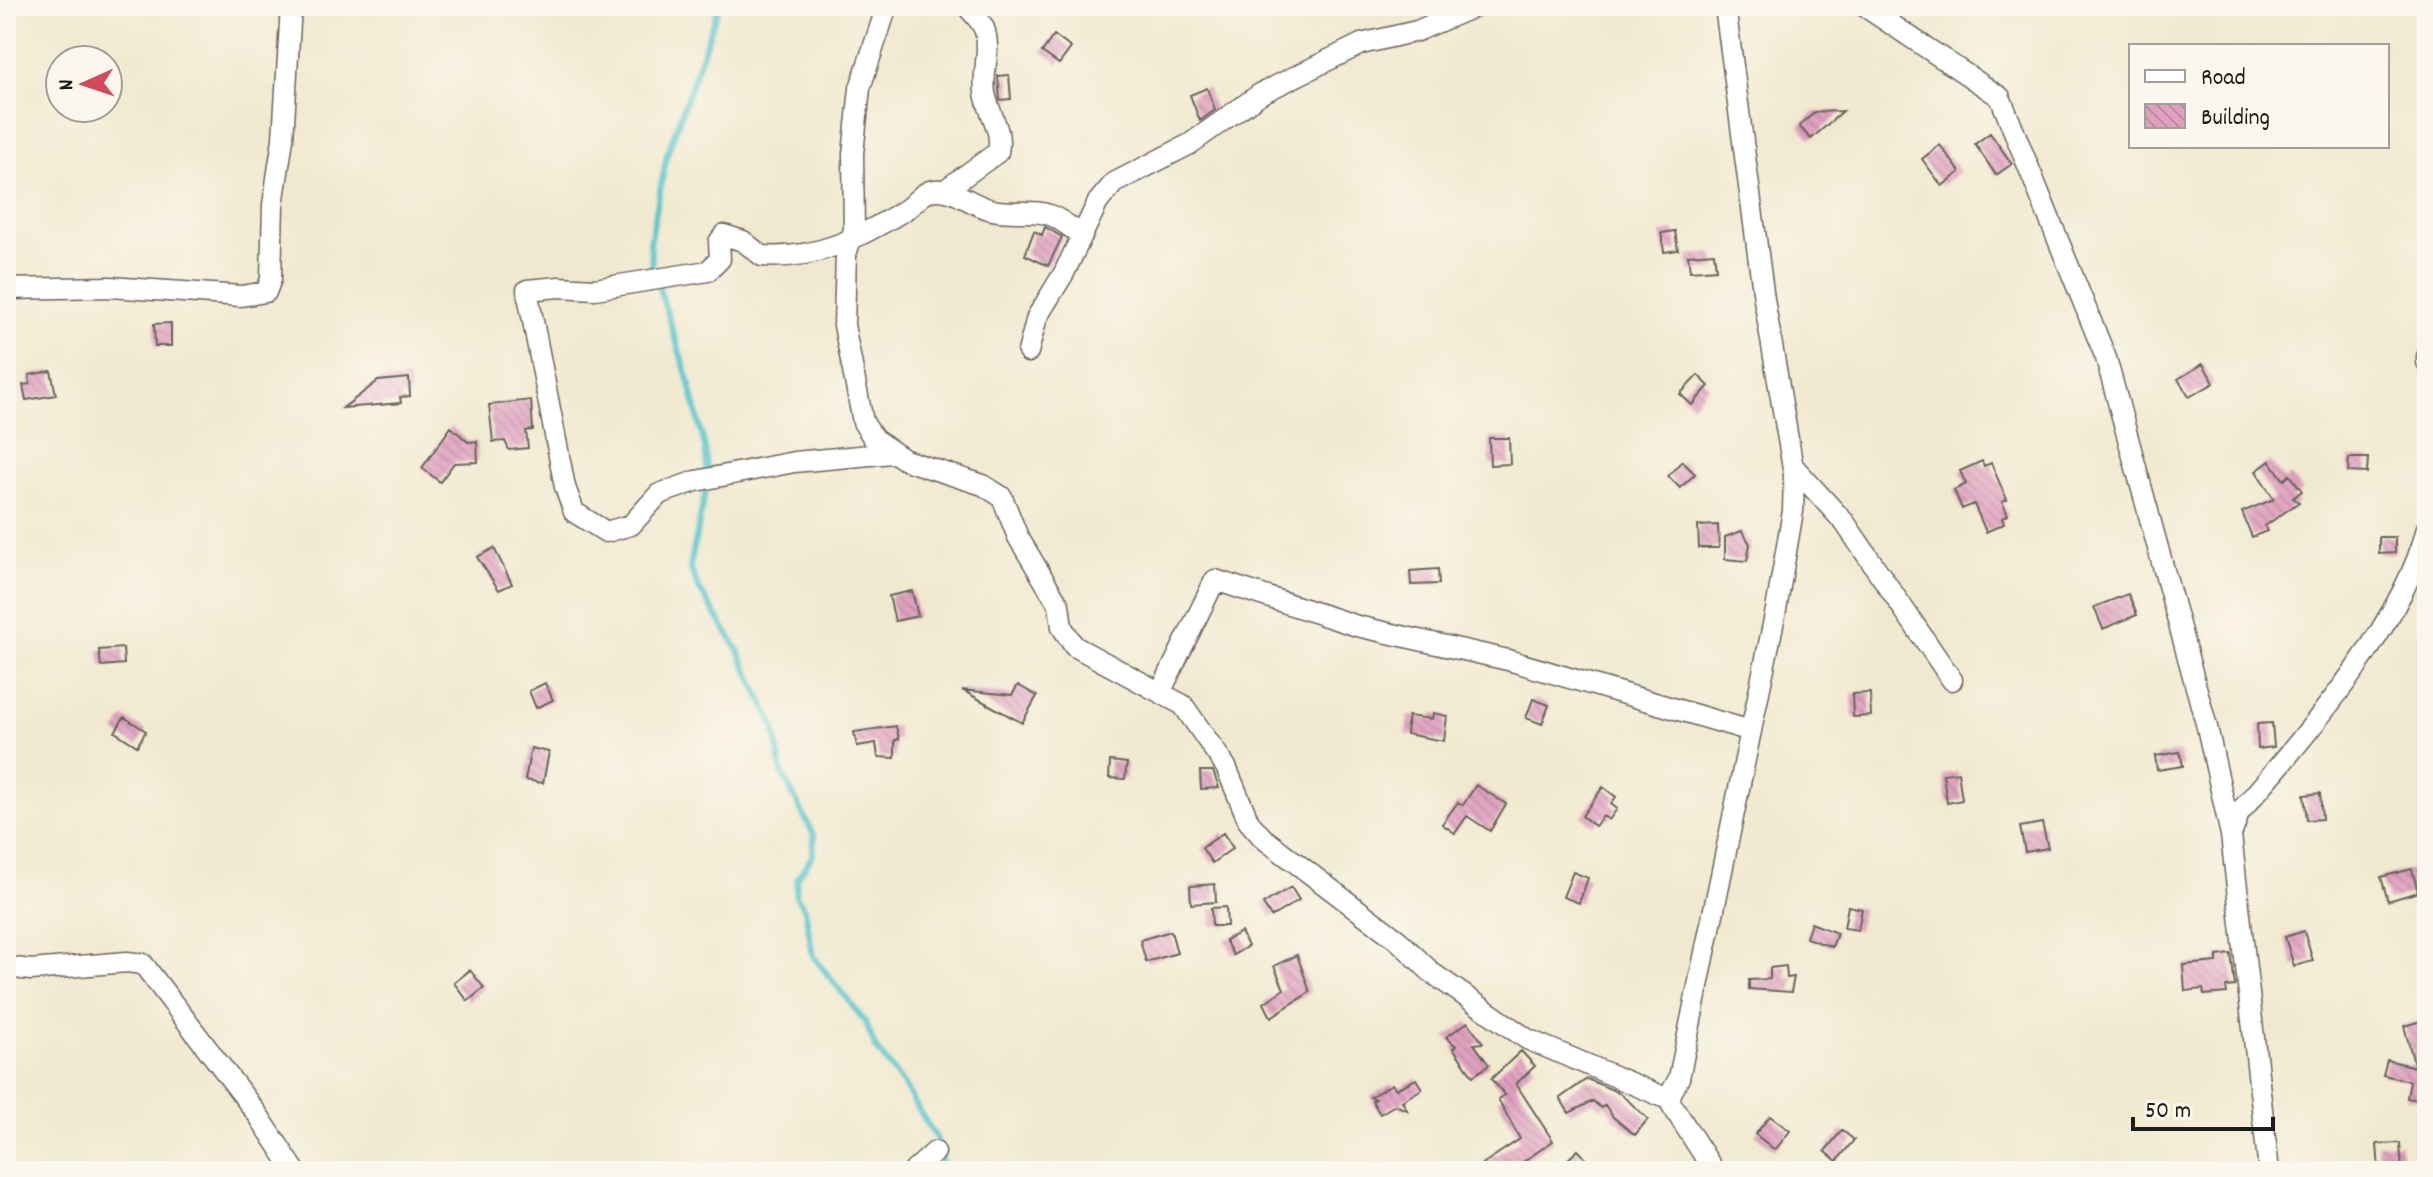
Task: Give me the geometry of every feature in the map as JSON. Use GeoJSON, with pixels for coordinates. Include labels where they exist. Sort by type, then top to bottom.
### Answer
{"type":"FeatureCollection","features":[{"type":"Feature","properties":{"kind":"street"},"geometry":{"type":"LineString","coordinates":[[6,289],[110,287],[241,296],[266,292],[271,279],[273,205],[283,139],[291,6]]}},
{"type":"Feature","properties":{"kind":"street"},"geometry":{"type":"LineString","coordinates":[[887,6],[860,88],[853,154],[854,230],[846,254],[844,325],[847,356],[863,422],[874,439],[892,453],[993,489],[1002,497],[1018,537],[1059,605],[1062,627],[1074,646],[1088,657],[1161,691],[1183,705],[1226,767],[1249,822],[1282,854],[1399,941],[1432,973],[1527,1039],[1668,1099],[1714,1171]]}},
{"type":"Feature","properties":{"kind":"street"},"geometry":{"type":"LineString","coordinates":[[945,190],[998,152],[1001,137],[989,112],[985,88],[989,47],[984,26],[967,6]]}},
{"type":"Feature","properties":{"kind":"street"},"geometry":{"type":"LineString","coordinates":[[1028,352],[1037,317],[1098,202],[1114,183],[1190,144],[1260,94],[1361,44],[1417,31],[1476,6]]}},
{"type":"Feature","properties":{"kind":"street"},"geometry":{"type":"LineString","coordinates":[[1668,1099],[1679,1078],[1793,511],[1793,466],[1764,299],[1725,6]]}},
{"type":"Feature","properties":{"kind":"street"},"geometry":{"type":"LineString","coordinates":[[1864,6],[2000,97],[2106,358],[2203,711],[2231,835],[2269,1171]]}},
{"type":"Feature","properties":{"kind":"street"},"geometry":{"type":"LineString","coordinates":[[892,453],[794,462],[696,481],[659,494],[631,525],[606,532],[574,512],[565,487],[527,290],[559,287],[595,289],[708,271],[720,259],[719,242],[724,235],[743,241],[762,256],[815,253],[850,242],[931,190],[945,190],[972,205],[995,211],[1043,210],[1082,236]]}},
{"type":"Feature","properties":{"kind":"street"},"geometry":{"type":"LineString","coordinates":[[1793,466],[1845,523],[1952,680]]}},
{"type":"Feature","properties":{"kind":"street"},"geometry":{"type":"LineString","coordinates":[[2231,835],[2239,813],[2383,630],[2420,556],[2427,528]]}},
{"type":"Feature","properties":{"kind":"street"},"geometry":{"type":"LineString","coordinates":[[1161,691],[1215,580],[1357,626],[1508,660],[1751,731]]}},
{"type":"Feature","properties":{"kind":"street"},"geometry":{"type":"LineString","coordinates":[[6,967],[31,970],[127,962],[143,964],[258,1115],[295,1171]]}},
{"type":"Feature","properties":{"kind":"street"},"geometry":{"type":"LineString","coordinates":[[914,1171],[935,1152]]}},
{"type":"Feature","properties":{"kind":"building"},"geometry":{"type":"Polygon","coordinates":[[[1054,35],[1071,48],[1059,64],[1042,52],[1054,35]]]}},
{"type":"Feature","properties":{"kind":"building"},"geometry":{"type":"Polygon","coordinates":[[[1009,75],[1011,99],[1000,100],[998,76],[1009,75]]]}},
{"type":"Feature","properties":{"kind":"building"},"geometry":{"type":"Polygon","coordinates":[[[1207,88],[1215,110],[1200,121],[1190,95],[1207,88]]]}},
{"type":"Feature","properties":{"kind":"building"},"geometry":{"type":"Polygon","coordinates":[[[1843,111],[1811,139],[1799,126],[1815,112],[1843,111]]]}},
{"type":"Feature","properties":{"kind":"building"},"geometry":{"type":"Polygon","coordinates":[[[1990,133],[2012,164],[1996,175],[1975,144],[1990,133]]]}},
{"type":"Feature","properties":{"kind":"building"},"geometry":{"type":"Polygon","coordinates":[[[1940,145],[1960,172],[1942,186],[1922,159],[1940,145]]]}},
{"type":"Feature","properties":{"kind":"building"},"geometry":{"type":"Polygon","coordinates":[[[1045,227],[1062,237],[1048,266],[1025,255],[1034,231],[1042,235],[1045,227]]]}},
{"type":"Feature","properties":{"kind":"building"},"geometry":{"type":"Polygon","coordinates":[[[1675,231],[1678,250],[1664,252],[1661,233],[1675,231]]]}},
{"type":"Feature","properties":{"kind":"building"},"geometry":{"type":"Polygon","coordinates":[[[1714,253],[1716,269],[1690,271],[1688,255],[1714,253]]]}},
{"type":"Feature","properties":{"kind":"building"},"geometry":{"type":"Polygon","coordinates":[[[171,323],[171,346],[155,346],[154,324],[171,323]]]}},
{"type":"Feature","properties":{"kind":"building"},"geometry":{"type":"Polygon","coordinates":[[[2203,364],[2214,383],[2189,397],[2178,379],[2203,364]]]}},
{"type":"Feature","properties":{"kind":"building"},"geometry":{"type":"Polygon","coordinates":[[[51,371],[56,395],[26,400],[23,385],[30,384],[29,375],[51,371]]]}},
{"type":"Feature","properties":{"kind":"building"},"geometry":{"type":"Polygon","coordinates":[[[1698,375],[1709,386],[1692,405],[1680,394],[1698,375]]]}},
{"type":"Feature","properties":{"kind":"building"},"geometry":{"type":"Polygon","coordinates":[[[409,378],[410,396],[400,397],[401,403],[343,408],[378,381],[409,378]]]}},
{"type":"Feature","properties":{"kind":"building"},"geometry":{"type":"Polygon","coordinates":[[[531,400],[533,430],[526,431],[528,448],[509,450],[505,441],[493,442],[489,405],[531,400]]]}},
{"type":"Feature","properties":{"kind":"building"},"geometry":{"type":"Polygon","coordinates":[[[451,427],[468,442],[477,441],[478,462],[454,463],[440,482],[422,468],[451,427]]]}},
{"type":"Feature","properties":{"kind":"building"},"geometry":{"type":"Polygon","coordinates":[[[1489,438],[1509,438],[1510,464],[1490,465],[1489,438]]]}},
{"type":"Feature","properties":{"kind":"building"},"geometry":{"type":"Polygon","coordinates":[[[2349,458],[2368,458],[2367,473],[2348,472],[2349,458]]]}},
{"type":"Feature","properties":{"kind":"building"},"geometry":{"type":"Polygon","coordinates":[[[1682,461],[1695,474],[1680,488],[1668,476],[1682,461]]]}},
{"type":"Feature","properties":{"kind":"building"},"geometry":{"type":"Polygon","coordinates":[[[1982,461],[1984,466],[1991,463],[2007,500],[2002,502],[2008,515],[2002,518],[2004,524],[1986,532],[1974,504],[1962,509],[1954,490],[1966,484],[1960,471],[1982,461]]]}},
{"type":"Feature","properties":{"kind":"building"},"geometry":{"type":"Polygon","coordinates":[[[2270,461],[2284,480],[2290,475],[2302,491],[2293,498],[2299,502],[2265,526],[2267,531],[2252,537],[2242,512],[2274,499],[2256,471],[2270,461]]]}},
{"type":"Feature","properties":{"kind":"building"},"geometry":{"type":"Polygon","coordinates":[[[1718,525],[1719,548],[1699,548],[1698,526],[1718,525]]]}},
{"type":"Feature","properties":{"kind":"building"},"geometry":{"type":"Polygon","coordinates":[[[1742,531],[1750,544],[1747,561],[1725,559],[1725,537],[1742,531]]]}},
{"type":"Feature","properties":{"kind":"building"},"geometry":{"type":"Polygon","coordinates":[[[2379,537],[2395,537],[2395,553],[2379,554],[2379,537]]]}},
{"type":"Feature","properties":{"kind":"building"},"geometry":{"type":"Polygon","coordinates":[[[494,548],[512,584],[499,590],[477,557],[494,548]]]}},
{"type":"Feature","properties":{"kind":"building"},"geometry":{"type":"Polygon","coordinates":[[[1438,569],[1439,584],[1411,585],[1410,571],[1438,569]]]}},
{"type":"Feature","properties":{"kind":"building"},"geometry":{"type":"Polygon","coordinates":[[[912,591],[918,616],[895,621],[889,596],[912,591]]]}},
{"type":"Feature","properties":{"kind":"building"},"geometry":{"type":"Polygon","coordinates":[[[2128,594],[2137,615],[2103,629],[2094,607],[2128,594]]]}},
{"type":"Feature","properties":{"kind":"building"},"geometry":{"type":"Polygon","coordinates":[[[123,648],[124,664],[101,666],[99,650],[123,648]]]}},
{"type":"Feature","properties":{"kind":"building"},"geometry":{"type":"Polygon","coordinates":[[[545,683],[553,700],[536,708],[529,691],[545,683]]]}},
{"type":"Feature","properties":{"kind":"building"},"geometry":{"type":"Polygon","coordinates":[[[1018,685],[1037,696],[1022,723],[962,690],[1012,695],[1018,685]]]}},
{"type":"Feature","properties":{"kind":"building"},"geometry":{"type":"Polygon","coordinates":[[[1870,693],[1871,716],[1853,717],[1852,694],[1870,693]]]}},
{"type":"Feature","properties":{"kind":"building"},"geometry":{"type":"Polygon","coordinates":[[[1533,699],[1549,705],[1542,724],[1526,718],[1533,699]]]}},
{"type":"Feature","properties":{"kind":"building"},"geometry":{"type":"Polygon","coordinates":[[[1433,713],[1447,716],[1444,741],[1406,734],[1408,716],[1432,719],[1433,713]]]}},
{"type":"Feature","properties":{"kind":"building"},"geometry":{"type":"Polygon","coordinates":[[[124,717],[146,731],[137,746],[115,732],[124,717]]]}},
{"type":"Feature","properties":{"kind":"building"},"geometry":{"type":"Polygon","coordinates":[[[2272,723],[2274,747],[2258,749],[2257,724],[2272,723]]]}},
{"type":"Feature","properties":{"kind":"building"},"geometry":{"type":"Polygon","coordinates":[[[896,726],[899,739],[895,740],[895,758],[878,757],[876,743],[857,746],[854,732],[896,726]]]}},
{"type":"Feature","properties":{"kind":"building"},"geometry":{"type":"Polygon","coordinates":[[[531,748],[549,752],[543,783],[525,780],[531,748]]]}},
{"type":"Feature","properties":{"kind":"building"},"geometry":{"type":"Polygon","coordinates":[[[2180,752],[2183,766],[2157,770],[2155,756],[2180,752]]]}},
{"type":"Feature","properties":{"kind":"building"},"geometry":{"type":"Polygon","coordinates":[[[1110,761],[1127,763],[1125,779],[1109,778],[1110,761]]]}},
{"type":"Feature","properties":{"kind":"building"},"geometry":{"type":"Polygon","coordinates":[[[1200,771],[1213,771],[1219,788],[1201,789],[1200,771]]]}},
{"type":"Feature","properties":{"kind":"building"},"geometry":{"type":"Polygon","coordinates":[[[1958,772],[1962,800],[1947,803],[1943,774],[1958,772]]]}},
{"type":"Feature","properties":{"kind":"building"},"geometry":{"type":"Polygon","coordinates":[[[1476,785],[1506,804],[1490,831],[1467,816],[1455,833],[1442,824],[1458,802],[1463,805],[1476,785]]]}},
{"type":"Feature","properties":{"kind":"building"},"geometry":{"type":"Polygon","coordinates":[[[1603,787],[1616,797],[1611,804],[1617,809],[1609,820],[1603,816],[1595,826],[1582,816],[1603,787]]]}},
{"type":"Feature","properties":{"kind":"building"},"geometry":{"type":"Polygon","coordinates":[[[2320,793],[2322,819],[2307,820],[2304,795],[2320,793]]]}},
{"type":"Feature","properties":{"kind":"building"},"geometry":{"type":"Polygon","coordinates":[[[2042,823],[2048,848],[2025,852],[2020,827],[2042,823]]]}},
{"type":"Feature","properties":{"kind":"building"},"geometry":{"type":"Polygon","coordinates":[[[1223,833],[1233,848],[1212,863],[1202,848],[1223,833]]]}},
{"type":"Feature","properties":{"kind":"building"},"geometry":{"type":"Polygon","coordinates":[[[2412,869],[2418,892],[2388,901],[2381,877],[2412,869]]]}},
{"type":"Feature","properties":{"kind":"building"},"geometry":{"type":"Polygon","coordinates":[[[1573,872],[1588,878],[1579,903],[1563,897],[1573,872]]]}},
{"type":"Feature","properties":{"kind":"building"},"geometry":{"type":"Polygon","coordinates":[[[1215,884],[1216,902],[1191,904],[1190,886],[1215,884]]]}},
{"type":"Feature","properties":{"kind":"building"},"geometry":{"type":"Polygon","coordinates":[[[1291,887],[1299,900],[1271,917],[1263,904],[1291,887]]]}},
{"type":"Feature","properties":{"kind":"building"},"geometry":{"type":"Polygon","coordinates":[[[1848,906],[1862,909],[1858,930],[1844,928],[1848,906]]]}},
{"type":"Feature","properties":{"kind":"building"},"geometry":{"type":"Polygon","coordinates":[[[1226,907],[1227,926],[1212,926],[1211,908],[1226,907]]]}},
{"type":"Feature","properties":{"kind":"building"},"geometry":{"type":"Polygon","coordinates":[[[1811,923],[1837,933],[1832,947],[1806,938],[1811,923]]]}},
{"type":"Feature","properties":{"kind":"building"},"geometry":{"type":"Polygon","coordinates":[[[1171,931],[1177,953],[1146,962],[1140,940],[1171,931]]]}},
{"type":"Feature","properties":{"kind":"building"},"geometry":{"type":"Polygon","coordinates":[[[2304,931],[2313,961],[2294,966],[2285,937],[2304,931]]]}},
{"type":"Feature","properties":{"kind":"building"},"geometry":{"type":"Polygon","coordinates":[[[1241,932],[1248,946],[1233,955],[1225,940],[1241,932]]]}},
{"type":"Feature","properties":{"kind":"building"},"geometry":{"type":"Polygon","coordinates":[[[2231,954],[2235,986],[2226,987],[2227,993],[2204,995],[2203,989],[2185,991],[2183,965],[2217,962],[2217,956],[2231,954]]]}},
{"type":"Feature","properties":{"kind":"building"},"geometry":{"type":"Polygon","coordinates":[[[1297,955],[1310,992],[1271,1017],[1264,1003],[1284,989],[1274,966],[1297,955]]]}},
{"type":"Feature","properties":{"kind":"building"},"geometry":{"type":"Polygon","coordinates":[[[1786,966],[1787,978],[1794,977],[1791,992],[1749,989],[1749,980],[1770,979],[1770,968],[1786,966]]]}},
{"type":"Feature","properties":{"kind":"building"},"geometry":{"type":"Polygon","coordinates":[[[470,970],[484,988],[468,1001],[454,983],[470,970]]]}},
{"type":"Feature","properties":{"kind":"building"},"geometry":{"type":"Polygon","coordinates":[[[2421,1021],[2427,1043],[2425,1101],[2407,1098],[2410,1081],[2383,1075],[2387,1060],[2415,1067],[2404,1026],[2421,1021]]]}},
{"type":"Feature","properties":{"kind":"building"},"geometry":{"type":"Polygon","coordinates":[[[1468,1022],[1483,1043],[1474,1044],[1489,1065],[1473,1076],[1453,1048],[1456,1046],[1446,1037],[1468,1022]]]}},
{"type":"Feature","properties":{"kind":"building"},"geometry":{"type":"Polygon","coordinates":[[[1521,1051],[1535,1066],[1516,1084],[1553,1141],[1510,1171],[1472,1171],[1520,1139],[1498,1099],[1505,1095],[1491,1079],[1521,1051]]]}},
{"type":"Feature","properties":{"kind":"building"},"geometry":{"type":"Polygon","coordinates":[[[1416,1079],[1422,1089],[1402,1101],[1407,1110],[1395,1105],[1380,1114],[1372,1101],[1376,1099],[1370,1097],[1392,1084],[1396,1089],[1416,1079]]]}},
{"type":"Feature","properties":{"kind":"building"},"geometry":{"type":"Polygon","coordinates":[[[1587,1079],[1620,1093],[1648,1119],[1635,1135],[1613,1117],[1605,1105],[1601,1108],[1593,1101],[1569,1113],[1560,1098],[1587,1079]]]}},
{"type":"Feature","properties":{"kind":"building"},"geometry":{"type":"Polygon","coordinates":[[[1770,1116],[1790,1131],[1775,1150],[1755,1134],[1770,1116]]]}},
{"type":"Feature","properties":{"kind":"building"},"geometry":{"type":"Polygon","coordinates":[[[1842,1130],[1854,1140],[1837,1161],[1825,1151],[1842,1130]]]}},
{"type":"Feature","properties":{"kind":"building"},"geometry":{"type":"Polygon","coordinates":[[[2400,1143],[2402,1171],[2379,1171],[2377,1144],[2400,1143]]]}},
{"type":"Feature","properties":{"kind":"building"},"geometry":{"type":"Polygon","coordinates":[[[1578,1150],[1597,1171],[1555,1171],[1578,1150]]]}},
{"type":"Feature","properties":{"kind":"waterway"},"geometry":{"type":"LineString","coordinates":[[719,6],[667,154],[650,243],[652,266],[690,384],[705,448],[708,479],[690,567],[698,587],[737,648],[774,726],[782,773],[814,836],[813,855],[797,878],[796,896],[805,909],[813,956],[866,1023],[875,1047],[903,1084],[936,1138],[944,1171]]}}]}
